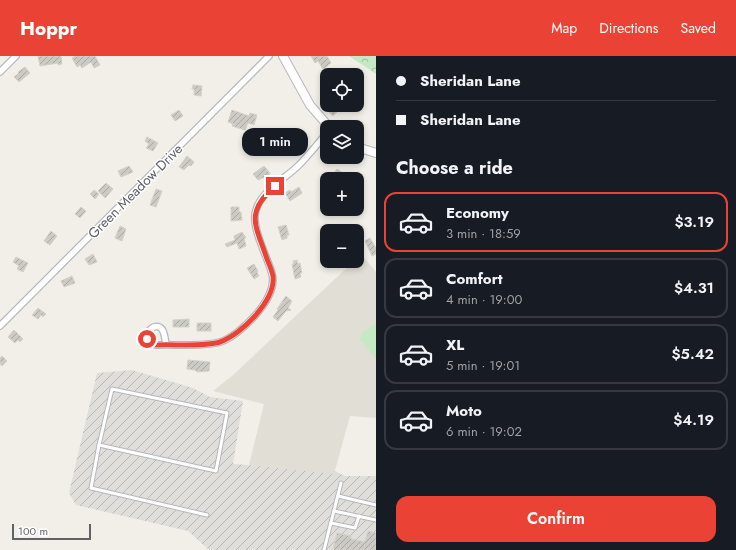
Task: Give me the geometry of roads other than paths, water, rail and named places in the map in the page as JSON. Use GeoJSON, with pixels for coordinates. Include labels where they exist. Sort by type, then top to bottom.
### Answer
{"type":"FeatureCollection","features":[{"type":"Feature","properties":{"kind":"main road"},"geometry":{"type":"LineString","coordinates":[[283,56],[310,105],[323,120]]}},
{"type":"Feature","properties":{"kind":"main road"},"geometry":{"type":"LineString","coordinates":[[364,149],[376,153]]}},
{"type":"Feature","properties":{"kind":"street"},"geometry":{"type":"LineString","coordinates":[[0,72],[16,56]]}},
{"type":"Feature","properties":{"kind":"street","name":"Green Meadow Drive"},"geometry":{"type":"LineString","coordinates":[[0,326],[269,56]]}},
{"type":"Feature","properties":{"kind":"street"},"geometry":{"type":"LineString","coordinates":[[166,344],[204,344],[220,342],[240,329],[264,305],[272,290],[273,276],[256,225],[254,214],[266,194],[299,165],[320,141]]}},
{"type":"Feature","properties":{"kind":"lane"},"geometry":{"type":"LineString","coordinates":[[99,445],[216,471],[227,413],[112,389],[99,445],[91,488],[207,515]]}},
{"type":"Feature","properties":{"kind":"lane"},"geometry":{"type":"LineString","coordinates":[[324,550],[341,483]]}},
{"type":"Feature","properties":{"kind":"lane"},"geometry":{"type":"LineString","coordinates":[[338,496],[376,505]]}},
{"type":"Feature","properties":{"kind":"lane"},"geometry":{"type":"LineString","coordinates":[[334,511],[376,520]]}},
{"type":"Feature","properties":{"kind":"lane"},"geometry":{"type":"LineString","coordinates":[[331,523],[355,528],[359,516]]}}]}
